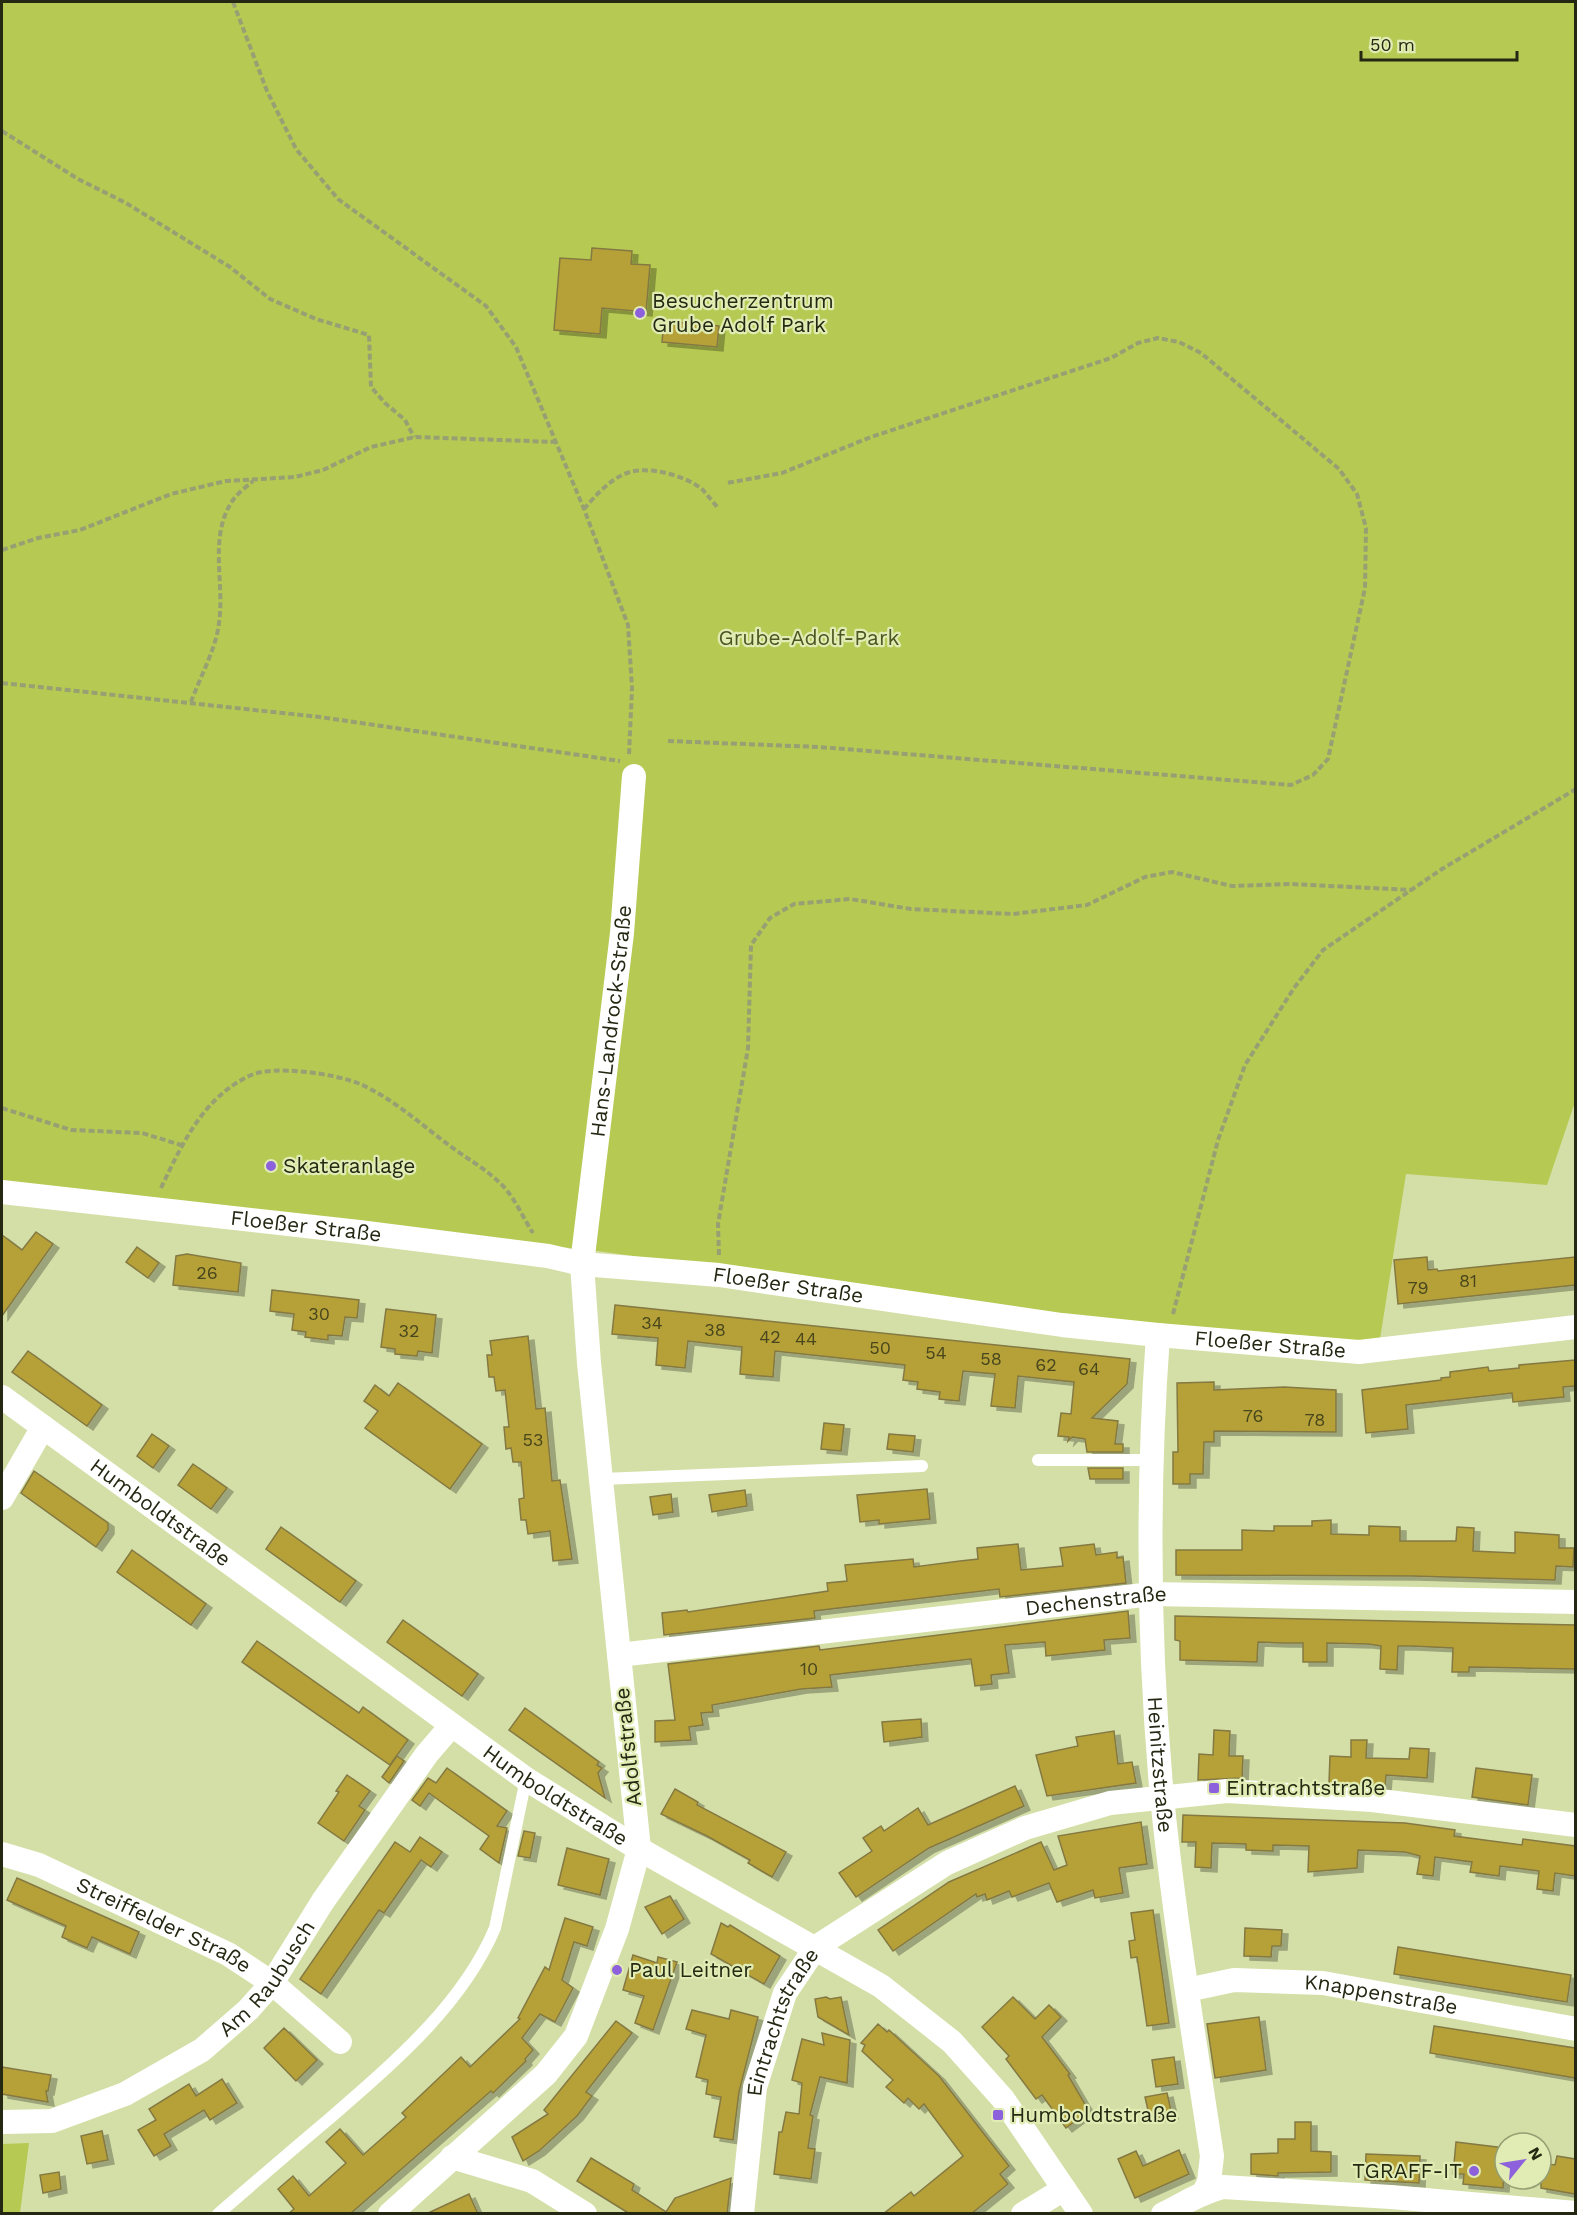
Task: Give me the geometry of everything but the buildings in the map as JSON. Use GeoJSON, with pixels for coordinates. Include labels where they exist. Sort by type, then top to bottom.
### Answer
{"type":"FeatureCollection","features":[{"type":"Feature","properties":{"kind":"street","name":"Hans-Landrock-Straße"},"geometry":{"type":"LineString","coordinates":[[582,1264],[622,933],[632,769]]}},
{"type":"Feature","properties":{"kind":"street","name":"Floeßer Straße"},"geometry":{"type":"LineString","coordinates":[[2,1192],[152,1207],[548,1256],[582,1264],[719,1275],[1062,1325],[1359,1352],[1575,1327]]}},
{"type":"Feature","properties":{"kind":"street","name":"Adolfstraße"},"geometry":{"type":"LineString","coordinates":[[390,2214],[546,2074],[576,2036],[617,1929],[639,1849],[582,1264]]}},
{"type":"Feature","properties":{"kind":"street","name":"Heinitzstraße"},"geometry":{"type":"LineString","coordinates":[[1162,1335],[1152,1460],[1152,1594],[1162,1798],[1212,2156],[1209,2182],[1204,2192]]}},
{"type":"Feature","properties":{"kind":"street","name":"Humboldtstraße"},"geometry":{"type":"LineString","coordinates":[[2,1397],[526,1779],[639,1849],[816,1947],[881,1986],[952,2042],[1003,2099],[1081,2214]]}},
{"type":"Feature","properties":{"kind":"street"},"geometry":{"type":"LineString","coordinates":[[2,1498],[43,1427]]}},
{"type":"Feature","properties":{"kind":"street","name":"Dechenstraße"},"geometry":{"type":"LineString","coordinates":[[619,1655],[1152,1594],[1575,1602]]}},
{"type":"Feature","properties":{"kind":"street","name":"Am Raubusch"},"geometry":{"type":"LineString","coordinates":[[2,2122],[52,2121],[125,2094],[202,2050],[248,2010],[272,1983],[330,1892],[427,1754],[451,1726]]}},
{"type":"Feature","properties":{"kind":"street","name":"Eintrachtstraße"},"geometry":{"type":"LineString","coordinates":[[742,2214],[755,2087],[785,1993],[816,1947],[947,1863],[1025,1828],[1110,1803],[1227,1791],[1372,1800],[1575,1825]]}},
{"type":"Feature","properties":{"kind":"street","name":"Streiffelder Straße"},"geometry":{"type":"LineString","coordinates":[[2,1854],[39,1864],[145,1912],[228,1954],[272,1983],[340,2042]]}},
{"type":"Feature","properties":{"kind":"street","name":"Knappenstraße"},"geometry":{"type":"LineString","coordinates":[[1187,1990],[1234,1980],[1323,1983],[1575,2029]]}},
{"type":"Feature","properties":{"kind":"street"},"geometry":{"type":"LineString","coordinates":[[452,2157],[532,2181],[585,2214]]}},
{"type":"Feature","properties":{"kind":"street"},"geometry":{"type":"LineString","coordinates":[[1163,2214],[1192,2201],[1204,2192],[1223,2187],[1276,2189],[1575,2213]]}},
{"type":"Feature","properties":{"kind":"street"},"geometry":{"type":"LineString","coordinates":[[1023,2214],[1064,2189]]}},
{"type":"Feature","properties":{"kind":"lane"},"geometry":{"type":"LineString","coordinates":[[1038,1460],[1152,1460]]}},
{"type":"Feature","properties":{"kind":"lane"},"geometry":{"type":"LineString","coordinates":[[602,1479],[922,1466]]}},
{"type":"Feature","properties":{"kind":"lane"},"geometry":{"type":"LineString","coordinates":[[218,2214],[402,2056],[444,2008],[486,1949],[495,1928],[526,1779]]}},
{"type":"Feature","properties":{"kind":"path"},"geometry":{"type":"LineString","coordinates":[[2,683],[320,717],[632,769],[632,688],[628,625],[584,508],[516,347],[486,306],[338,199],[296,149],[267,91],[233,2]]}},
{"type":"Feature","properties":{"kind":"path"},"geometry":{"type":"LineString","coordinates":[[2,131],[78,179],[126,203],[230,267],[270,298],[316,319],[369,335],[371,387],[405,420],[415,437]]}},
{"type":"Feature","properties":{"kind":"path"},"geometry":{"type":"LineString","coordinates":[[668,741],[819,747],[1291,785],[1313,775],[1328,759],[1365,588],[1366,528],[1357,494],[1339,469],[1201,353],[1179,342],[1158,338],[1138,343],[1102,361],[871,437],[782,473],[727,483]]}},
{"type":"Feature","properties":{"kind":"path"},"geometry":{"type":"LineString","coordinates":[[2,550],[38,538],[80,530],[171,494],[226,481],[295,477],[323,470],[372,447],[415,437],[556,442]]}},
{"type":"Feature","properties":{"kind":"path"},"geometry":{"type":"LineString","coordinates":[[584,508],[597,494],[628,472],[644,471],[666,473],[702,489],[718,508]]}},
{"type":"Feature","properties":{"kind":"path"},"geometry":{"type":"LineString","coordinates":[[191,702],[202,669],[212,652],[220,623],[221,529],[233,500],[253,481]]}},
{"type":"Feature","properties":{"kind":"path"},"geometry":{"type":"LineString","coordinates":[[1162,1335],[1218,1140],[1245,1065],[1294,988],[1323,950],[1412,890],[1575,789]]}},
{"type":"Feature","properties":{"kind":"path"},"geometry":{"type":"LineString","coordinates":[[719,1275],[718,1224],[747,1048],[751,945],[770,918],[794,904],[850,899],[911,909],[1013,914],[1087,905],[1145,877],[1172,873],[1232,886],[1290,884],[1412,890]]}},
{"type":"Feature","properties":{"kind":"path"},"geometry":{"type":"LineString","coordinates":[[152,1207],[181,1145],[202,1113],[229,1087],[251,1074],[280,1071],[338,1077],[362,1084],[502,1184],[548,1256]]}},
{"type":"Feature","properties":{"kind":"path"},"geometry":{"type":"LineString","coordinates":[[2,1108],[71,1130],[142,1133],[181,1145]]}},
{"type":"Feature","properties":{"kind":"green space","name":"Grube-Adolf-Park"},"geometry":{"type":"Polygon","coordinates":[[[2,2],[1575,2],[1575,1102],[1547,1185],[1406,1174],[1380,1339],[1355,1346],[1179,1331],[597,1251],[2,1185],[2,2]]]}},
{"type":"Feature","properties":{"kind":"green space"},"geometry":{"type":"Polygon","coordinates":[[[29,2143],[20,2213],[2,2213],[2,2144],[29,2143]]]}},
{"type":"Feature","properties":{"kind":"place","name":"Besucherzentrum Grube Adolf Park"},"geometry":{"type":"Point","coordinates":[640,313]}},
{"type":"Feature","properties":{"kind":"place","name":"Skateranlage"},"geometry":{"type":"Point","coordinates":[271,1166]}},
{"type":"Feature","properties":{"kind":"place","name":"Eintrachtstraße"},"geometry":{"type":"Point","coordinates":[1214,1788]}},
{"type":"Feature","properties":{"kind":"place","name":"Paul Leitner"},"geometry":{"type":"Point","coordinates":[617,1970]}},
{"type":"Feature","properties":{"kind":"place","name":"Humboldtstraße"},"geometry":{"type":"Point","coordinates":[998,2115]}},
{"type":"Feature","properties":{"kind":"place","name":"TGRAFF-IT"},"geometry":{"type":"Point","coordinates":[1474,2171]}}]}
